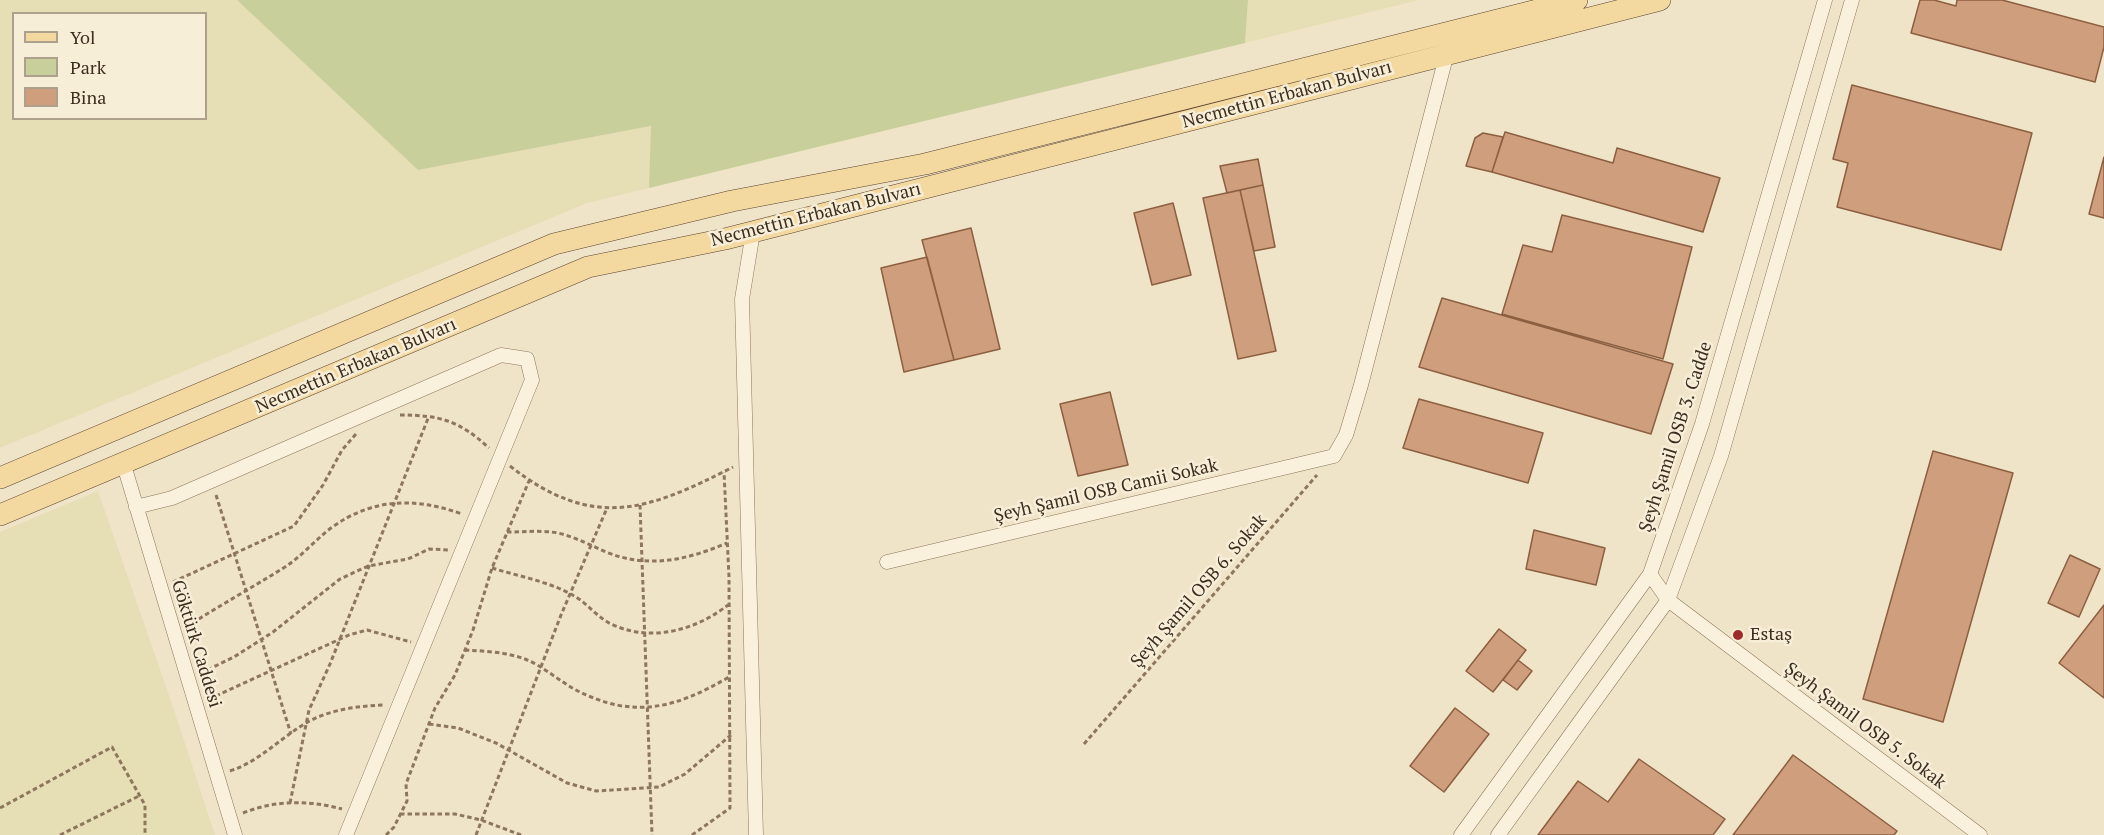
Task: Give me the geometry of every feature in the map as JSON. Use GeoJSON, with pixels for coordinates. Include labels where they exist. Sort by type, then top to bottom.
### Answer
{"type":"FeatureCollection","features":[{"type":"Feature","properties":{"kind":"main road","name":"Necmettin Erbakan Bulvarı"},"geometry":{"type":"LineString","coordinates":[[0,478],[554,244],[732,201],[925,164],[1577,0]]}},
{"type":"Feature","properties":{"kind":"main road","name":"Necmettin Erbakan Bulvarı"},"geometry":{"type":"LineString","coordinates":[[0,515],[588,267],[753,232],[1660,0]]}},
{"type":"Feature","properties":{"kind":"street","name":"Şeyh Şamil OSB 3. Cadde"},"geometry":{"type":"LineString","coordinates":[[1461,835],[1650,574],[1702,424],[1825,0]]}},
{"type":"Feature","properties":{"kind":"street"},"geometry":{"type":"LineString","coordinates":[[1498,835],[1668,600],[1721,456],[1852,0]]}},
{"type":"Feature","properties":{"kind":"street"},"geometry":{"type":"LineString","coordinates":[[1334,456],[1346,435],[1361,385],[1447,53]]}},
{"type":"Feature","properties":{"kind":"street"},"geometry":{"type":"LineString","coordinates":[[753,232],[742,298],[756,835]]}},
{"type":"Feature","properties":{"kind":"street"},"geometry":{"type":"LineString","coordinates":[[136,507],[172,498],[501,355],[527,359],[532,380],[357,813],[346,835]]}},
{"type":"Feature","properties":{"kind":"street","name":"Şeyh Şamil OSB Camii Sokak"},"geometry":{"type":"LineString","coordinates":[[887,562],[1334,456]]}},
{"type":"Feature","properties":{"kind":"street","name":"Göktürk Caddesi"},"geometry":{"type":"LineString","coordinates":[[123,462],[235,835]]}},
{"type":"Feature","properties":{"kind":"street","name":"Şeyh Şamil OSB 5. Sokak"},"geometry":{"type":"LineString","coordinates":[[1650,574],[1668,600],[1980,835]]}},
{"type":"Feature","properties":{"kind":"path"},"geometry":{"type":"LineString","coordinates":[[290,803],[309,710],[430,416]]}},
{"type":"Feature","properties":{"kind":"path"},"geometry":{"type":"LineString","coordinates":[[392,417],[444,418],[471,431],[529,480],[558,496],[586,506],[608,508],[640,505],[665,499],[746,460]]}},
{"type":"Feature","properties":{"kind":"path"},"geometry":{"type":"LineString","coordinates":[[161,588],[294,526],[323,485],[342,450],[357,433]]}},
{"type":"Feature","properties":{"kind":"path","name":"Şeyh Şamil OSB 6. Sokak"},"geometry":{"type":"LineString","coordinates":[[1084,744],[1334,456]]}},
{"type":"Feature","properties":{"kind":"path"},"geometry":{"type":"LineString","coordinates":[[692,835],[730,808],[728,543],[724,472]]}},
{"type":"Feature","properties":{"kind":"path"},"geometry":{"type":"LineString","coordinates":[[386,835],[407,801],[406,784],[429,724],[465,650],[492,568],[529,480]]}},
{"type":"Feature","properties":{"kind":"path"},"geometry":{"type":"LineString","coordinates":[[211,481],[291,734]]}},
{"type":"Feature","properties":{"kind":"path"},"geometry":{"type":"LineString","coordinates":[[175,634],[287,565],[331,528],[357,512],[395,502],[412,501],[446,508],[476,519]]}},
{"type":"Feature","properties":{"kind":"path"},"geometry":{"type":"LineString","coordinates":[[640,505],[652,835]]}},
{"type":"Feature","properties":{"kind":"path"},"geometry":{"type":"LineString","coordinates":[[476,835],[540,668],[608,508]]}},
{"type":"Feature","properties":{"kind":"path"},"geometry":{"type":"LineString","coordinates":[[507,532],[543,531],[591,544],[630,560],[653,562],[687,558],[728,543]]}},
{"type":"Feature","properties":{"kind":"path"},"geometry":{"type":"LineString","coordinates":[[188,679],[260,640],[340,579],[368,566],[408,559],[429,549],[444,548],[461,555]]}},
{"type":"Feature","properties":{"kind":"path"},"geometry":{"type":"LineString","coordinates":[[492,568],[535,580],[570,595],[610,624],[645,632],[678,631],[697,624],[729,605]]}},
{"type":"Feature","properties":{"kind":"path"},"geometry":{"type":"LineString","coordinates":[[196,704],[339,640],[367,630],[389,634],[423,647]]}},
{"type":"Feature","properties":{"kind":"path"},"geometry":{"type":"LineString","coordinates":[[465,650],[490,651],[525,659],[577,690],[607,702],[647,708],[695,697],[730,676]]}},
{"type":"Feature","properties":{"kind":"path"},"geometry":{"type":"LineString","coordinates":[[217,775],[257,760],[307,722],[339,710],[369,705],[388,705],[398,709]]}},
{"type":"Feature","properties":{"kind":"path"},"geometry":{"type":"LineString","coordinates":[[429,724],[458,728],[508,749],[567,783],[596,791],[659,788],[685,774],[731,735]]}},
{"type":"Feature","properties":{"kind":"path"},"geometry":{"type":"LineString","coordinates":[[0,808],[112,747],[145,805],[145,835]]}},
{"type":"Feature","properties":{"kind":"path"},"geometry":{"type":"LineString","coordinates":[[60,835],[139,796]]}},
{"type":"Feature","properties":{"kind":"path"},"geometry":{"type":"LineString","coordinates":[[230,818],[250,810],[308,802],[357,813]]}},
{"type":"Feature","properties":{"kind":"path"},"geometry":{"type":"LineString","coordinates":[[400,814],[436,813],[482,820],[521,835]]}},
{"type":"Feature","properties":{"kind":"shaded area"},"geometry":{"type":"Polygon","coordinates":[[[0,0],[237,0],[418,170],[652,126],[649,188],[587,203],[0,448],[0,0]]]}},
{"type":"Feature","properties":{"kind":"shaded area"},"geometry":{"type":"Polygon","coordinates":[[[1248,0],[1419,0],[1245,43],[1248,0]]]}},
{"type":"Feature","properties":{"kind":"shaded area"},"geometry":{"type":"Polygon","coordinates":[[[98,491],[215,835],[0,835],[0,532],[98,491]]]}},
{"type":"Feature","properties":{"kind":"green space"},"geometry":{"type":"Polygon","coordinates":[[[237,0],[1248,0],[1245,43],[649,188],[651,126],[418,170],[237,0]]]}},
{"type":"Feature","properties":{"kind":"building"},"geometry":{"type":"Polygon","coordinates":[[[1920,0],[1934,0],[1956,6],[1957,0],[2002,0],[2104,27],[2104,47],[2095,82],[1911,33],[1920,0]]]}},
{"type":"Feature","properties":{"kind":"building"},"geometry":{"type":"Polygon","coordinates":[[[1852,85],[2032,133],[2001,250],[1837,207],[1848,163],[1833,159],[1852,85]]]}},
{"type":"Feature","properties":{"kind":"building"},"geometry":{"type":"Polygon","coordinates":[[[1505,132],[1613,163],[1617,148],[1720,178],[1703,232],[1492,172],[1505,132]]]}},
{"type":"Feature","properties":{"kind":"building"},"geometry":{"type":"Polygon","coordinates":[[[1483,133],[1503,137],[1492,172],[1466,166],[1475,138],[1483,133]]]}},
{"type":"Feature","properties":{"kind":"building"},"geometry":{"type":"Polygon","coordinates":[[[2104,157],[2104,218],[2089,214],[2104,157]]]}},
{"type":"Feature","properties":{"kind":"building"},"geometry":{"type":"Polygon","coordinates":[[[1258,159],[1263,185],[1227,193],[1220,166],[1258,159]]]}},
{"type":"Feature","properties":{"kind":"building"},"geometry":{"type":"Polygon","coordinates":[[[1263,185],[1275,247],[1254,251],[1240,190],[1263,185]]]}},
{"type":"Feature","properties":{"kind":"building"},"geometry":{"type":"Polygon","coordinates":[[[1240,190],[1276,351],[1238,359],[1203,198],[1240,190]]]}},
{"type":"Feature","properties":{"kind":"building"},"geometry":{"type":"Polygon","coordinates":[[[1173,203],[1191,275],[1152,285],[1134,213],[1173,203]]]}},
{"type":"Feature","properties":{"kind":"building"},"geometry":{"type":"Polygon","coordinates":[[[1562,215],[1692,247],[1663,359],[1502,314],[1523,245],[1552,252],[1562,215]]]}},
{"type":"Feature","properties":{"kind":"building"},"geometry":{"type":"Polygon","coordinates":[[[971,228],[1000,349],[954,360],[922,240],[971,228]]]}},
{"type":"Feature","properties":{"kind":"building"},"geometry":{"type":"Polygon","coordinates":[[[927,257],[954,360],[904,372],[881,268],[927,257]]]}},
{"type":"Feature","properties":{"kind":"building"},"geometry":{"type":"Polygon","coordinates":[[[1442,298],[1673,364],[1651,434],[1419,367],[1442,298]]]}},
{"type":"Feature","properties":{"kind":"building"},"geometry":{"type":"Polygon","coordinates":[[[1110,392],[1128,465],[1078,476],[1060,404],[1110,392]]]}},
{"type":"Feature","properties":{"kind":"building"},"geometry":{"type":"Polygon","coordinates":[[[1419,399],[1543,433],[1528,483],[1403,448],[1419,399]]]}},
{"type":"Feature","properties":{"kind":"building"},"geometry":{"type":"Polygon","coordinates":[[[1933,451],[2013,473],[1943,722],[1863,699],[1933,451]]]}},
{"type":"Feature","properties":{"kind":"building"},"geometry":{"type":"Polygon","coordinates":[[[1534,530],[1605,548],[1596,585],[1526,569],[1534,530]]]}},
{"type":"Feature","properties":{"kind":"building"},"geometry":{"type":"Polygon","coordinates":[[[2070,555],[2100,569],[2079,617],[2048,603],[2070,555]]]}},
{"type":"Feature","properties":{"kind":"building"},"geometry":{"type":"Polygon","coordinates":[[[2104,605],[2104,698],[2059,663],[2104,605]]]}},
{"type":"Feature","properties":{"kind":"building"},"geometry":{"type":"Polygon","coordinates":[[[1499,629],[1526,650],[1493,692],[1466,671],[1499,629]]]}},
{"type":"Feature","properties":{"kind":"building"},"geometry":{"type":"Polygon","coordinates":[[[1518,660],[1532,671],[1517,690],[1503,680],[1518,660]]]}},
{"type":"Feature","properties":{"kind":"building"},"geometry":{"type":"Polygon","coordinates":[[[1455,708],[1489,734],[1444,792],[1410,766],[1455,708]]]}},
{"type":"Feature","properties":{"kind":"building"},"geometry":{"type":"Polygon","coordinates":[[[1793,755],[1897,831],[1894,835],[1733,835],[1793,755]]]}},
{"type":"Feature","properties":{"kind":"building"},"geometry":{"type":"Polygon","coordinates":[[[1639,759],[1725,819],[1713,835],[1538,835],[1578,781],[1608,802],[1639,759]]]}},
{"type":"Feature","properties":{"kind":"place","name":"Estaş"},"geometry":{"type":"Point","coordinates":[1738,635]}}]}
